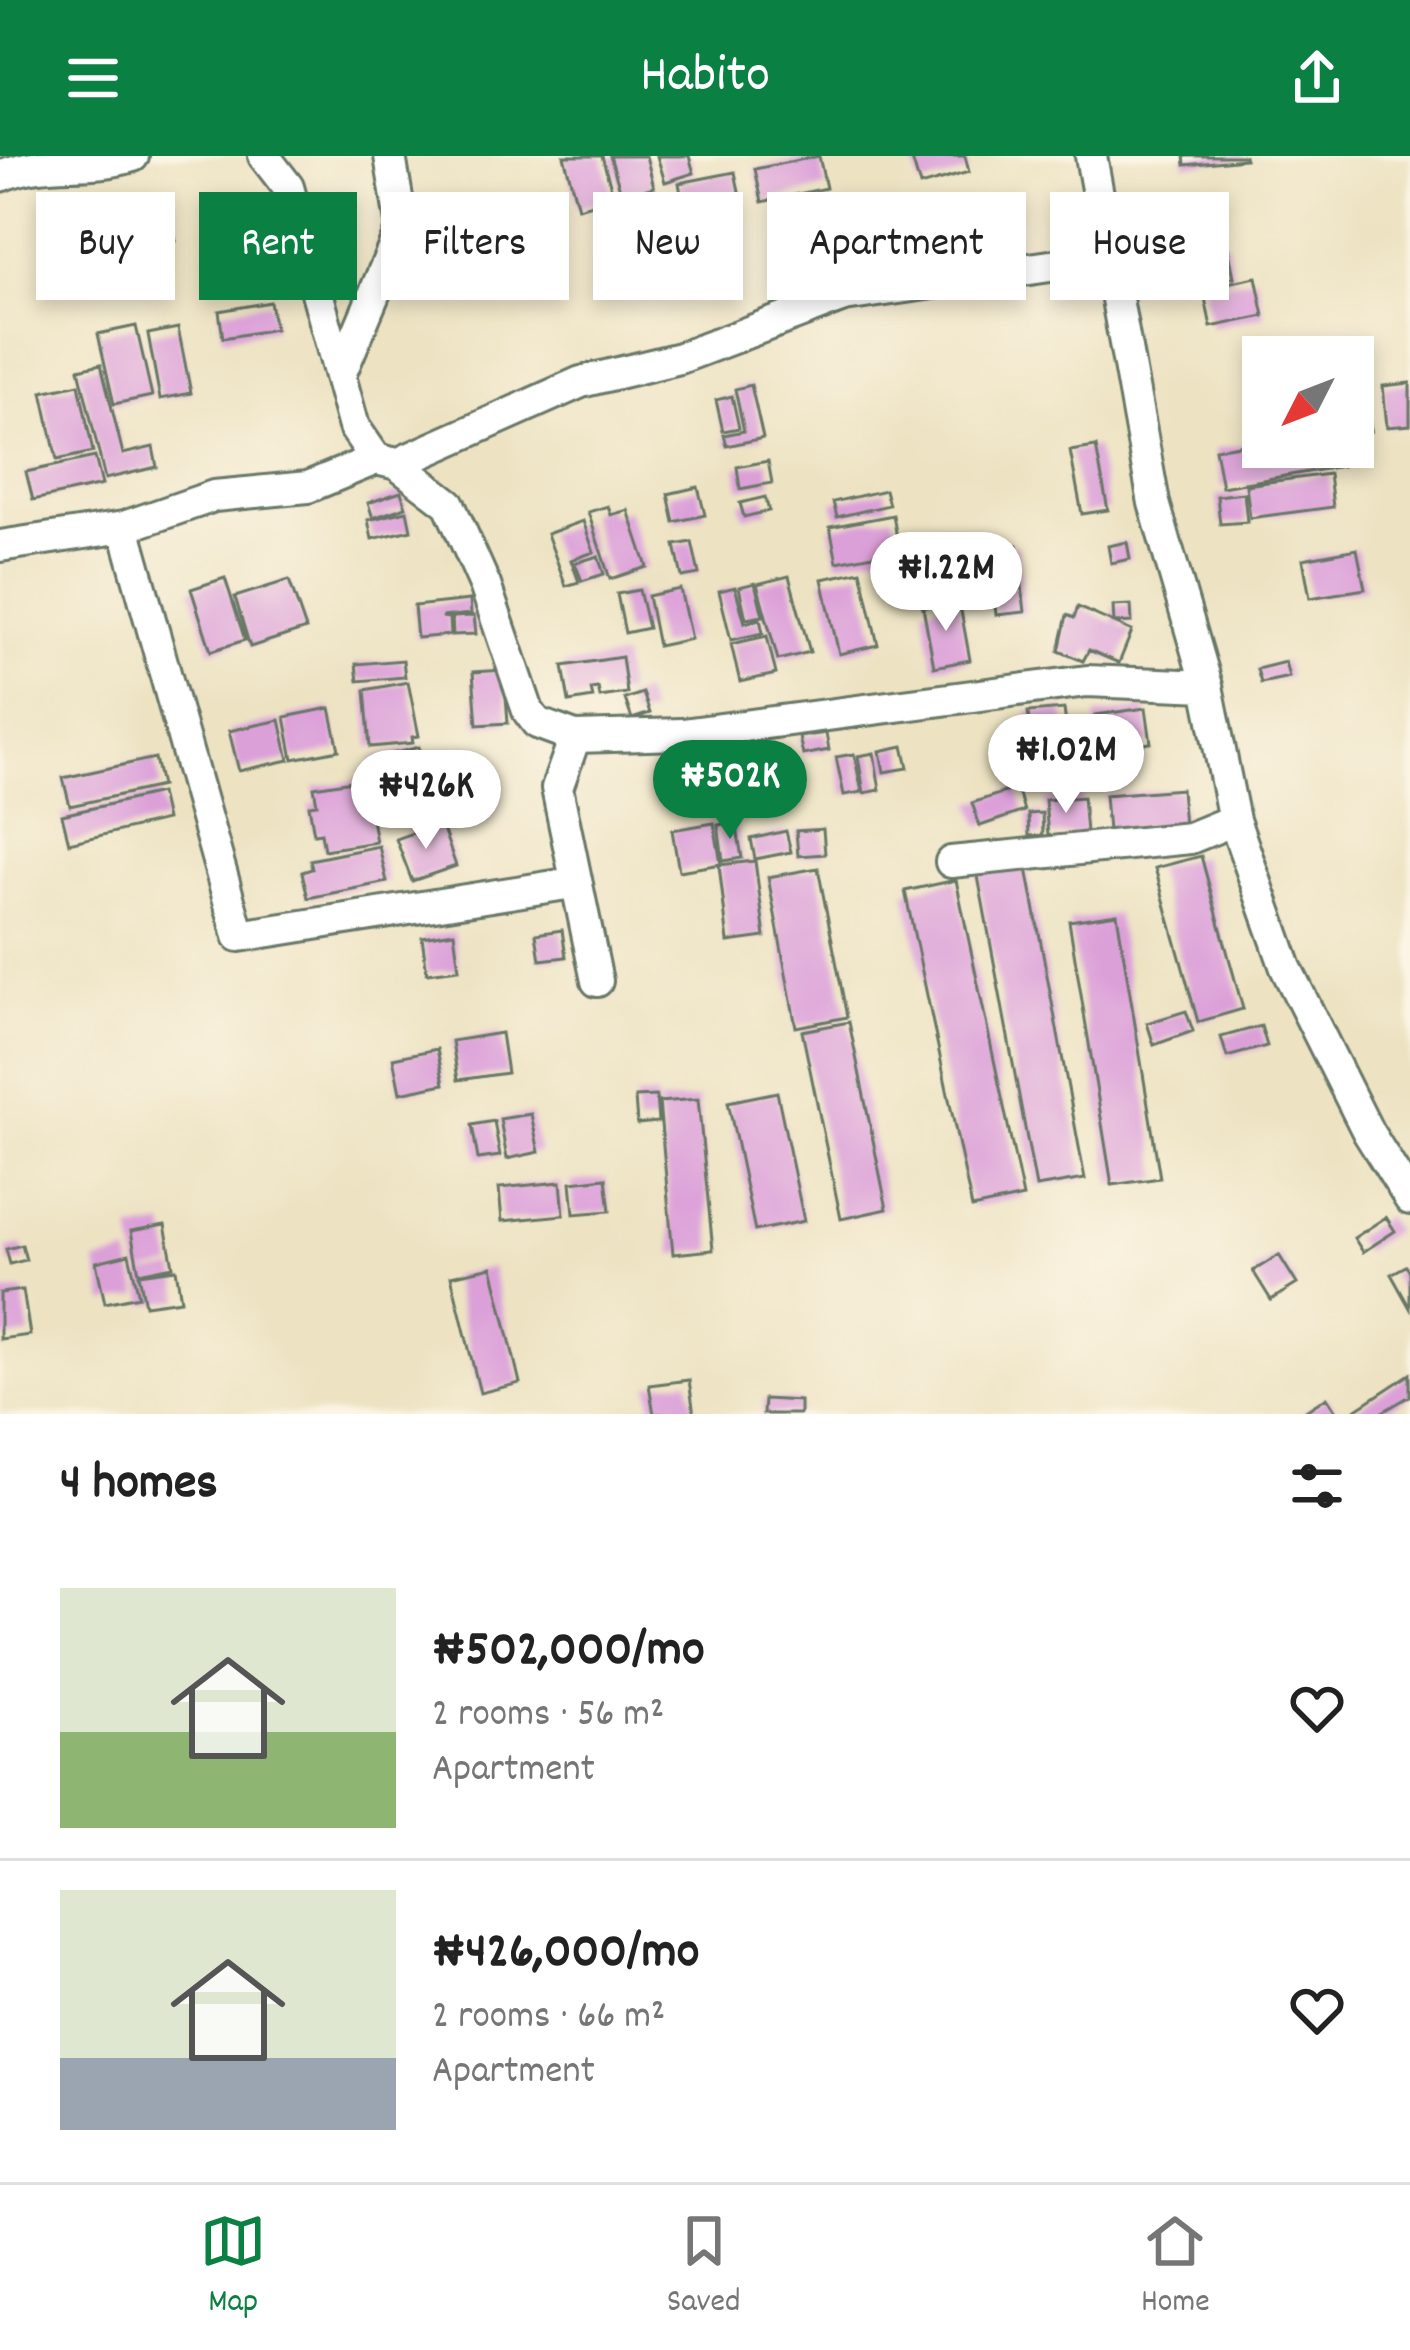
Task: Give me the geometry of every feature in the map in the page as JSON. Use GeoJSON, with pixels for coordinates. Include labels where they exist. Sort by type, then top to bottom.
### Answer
{"type":"FeatureCollection","features":[{"type":"Feature","properties":{"kind":"street"},"geometry":{"type":"LineString","coordinates":[[0,176],[32,161],[113,162],[133,156]]}},
{"type":"Feature","properties":{"kind":"street"},"geometry":{"type":"LineString","coordinates":[[264,156],[288,187],[354,427],[386,462],[449,504],[485,585],[528,711],[537,723],[574,737],[682,734],[1087,681],[1208,686]]}},
{"type":"Feature","properties":{"kind":"street"},"geometry":{"type":"LineString","coordinates":[[340,375],[402,228],[390,156]]}},
{"type":"Feature","properties":{"kind":"street"},"geometry":{"type":"LineString","coordinates":[[1091,156],[1097,192]]}},
{"type":"Feature","properties":{"kind":"street"},"geometry":{"type":"LineString","coordinates":[[0,546],[124,527],[214,496],[308,487],[386,462],[581,382],[680,358],[844,296],[1050,270]]}},
{"type":"Feature","properties":{"kind":"street"},"geometry":{"type":"LineString","coordinates":[[1117,300],[1154,503],[1208,686],[1234,820],[1286,968],[1368,1132],[1410,1199]]}},
{"type":"Feature","properties":{"kind":"street"},"geometry":{"type":"LineString","coordinates":[[124,527],[239,936],[573,883]]}},
{"type":"Feature","properties":{"kind":"street"},"geometry":{"type":"LineString","coordinates":[[574,737],[557,788],[573,883],[597,981]]}},
{"type":"Feature","properties":{"kind":"street"},"geometry":{"type":"LineString","coordinates":[[951,862],[1190,838],[1234,820]]}},
{"type":"Feature","properties":{"kind":"building"},"geometry":{"type":"Polygon","coordinates":[[[564,156],[602,156],[612,192],[593,192],[593,204],[578,208],[564,156]]]}},
{"type":"Feature","properties":{"kind":"building"},"geometry":{"type":"Polygon","coordinates":[[[610,156],[646,156],[654,187],[621,192],[610,156]]]}},
{"type":"Feature","properties":{"kind":"building"},"geometry":{"type":"Polygon","coordinates":[[[657,156],[689,156],[694,173],[665,182],[657,156]]]}},
{"type":"Feature","properties":{"kind":"building"},"geometry":{"type":"Polygon","coordinates":[[[819,156],[826,188],[767,192],[767,201],[762,202],[755,169],[819,156]]]}},
{"type":"Feature","properties":{"kind":"building"},"geometry":{"type":"Polygon","coordinates":[[[911,156],[965,156],[969,172],[920,186],[911,156]]]}},
{"type":"Feature","properties":{"kind":"building"},"geometry":{"type":"Polygon","coordinates":[[[1184,156],[1244,156],[1245,159],[1185,165],[1184,156]]]}},
{"type":"Feature","properties":{"kind":"building"},"geometry":{"type":"Polygon","coordinates":[[[735,172],[739,192],[681,192],[679,183],[735,172]]]}},
{"type":"Feature","properties":{"kind":"building"},"geometry":{"type":"Polygon","coordinates":[[[1256,277],[1264,316],[1211,327],[1205,300],[1229,300],[1229,283],[1256,277]]]}},
{"type":"Feature","properties":{"kind":"building"},"geometry":{"type":"Polygon","coordinates":[[[270,302],[275,329],[223,338],[219,311],[270,302]]]}},
{"type":"Feature","properties":{"kind":"building"},"geometry":{"type":"Polygon","coordinates":[[[136,326],[152,396],[114,404],[98,334],[136,326]]]}},
{"type":"Feature","properties":{"kind":"building"},"geometry":{"type":"Polygon","coordinates":[[[178,328],[191,393],[160,399],[148,334],[178,328]]]}},
{"type":"Feature","properties":{"kind":"building"},"geometry":{"type":"Polygon","coordinates":[[[101,364],[123,454],[153,447],[157,467],[105,479],[79,369],[101,364]]]}},
{"type":"Feature","properties":{"kind":"building"},"geometry":{"type":"Polygon","coordinates":[[[1410,383],[1410,425],[1387,427],[1383,386],[1410,383]]]}},
{"type":"Feature","properties":{"kind":"building"},"geometry":{"type":"Polygon","coordinates":[[[79,384],[93,452],[57,460],[42,392],[79,384]]]}},
{"type":"Feature","properties":{"kind":"building"},"geometry":{"type":"Polygon","coordinates":[[[751,385],[763,438],[727,446],[724,435],[744,431],[735,389],[751,385]]]}},
{"type":"Feature","properties":{"kind":"building"},"geometry":{"type":"Polygon","coordinates":[[[732,396],[739,428],[723,431],[716,400],[732,396]]]}},
{"type":"Feature","properties":{"kind":"building"},"geometry":{"type":"Polygon","coordinates":[[[1242,444],[1242,468],[1331,468],[1222,487],[1215,449],[1242,444]]]}},
{"type":"Feature","properties":{"kind":"building"},"geometry":{"type":"Polygon","coordinates":[[[1096,447],[1108,510],[1082,514],[1070,451],[1096,447]]]}},
{"type":"Feature","properties":{"kind":"building"},"geometry":{"type":"Polygon","coordinates":[[[95,457],[102,485],[33,500],[26,472],[95,457]]]}},
{"type":"Feature","properties":{"kind":"building"},"geometry":{"type":"Polygon","coordinates":[[[768,461],[772,483],[740,489],[737,467],[768,461]]]}},
{"type":"Feature","properties":{"kind":"building"},"geometry":{"type":"Polygon","coordinates":[[[1329,474],[1333,507],[1250,518],[1246,485],[1329,474]]]}},
{"type":"Feature","properties":{"kind":"building"},"geometry":{"type":"Polygon","coordinates":[[[698,487],[705,515],[674,522],[668,494],[698,487]]]}},
{"type":"Feature","properties":{"kind":"building"},"geometry":{"type":"Polygon","coordinates":[[[885,490],[889,505],[837,517],[833,502],[885,490]]]}},
{"type":"Feature","properties":{"kind":"building"},"geometry":{"type":"Polygon","coordinates":[[[401,492],[406,507],[373,518],[368,503],[401,492]]]}},
{"type":"Feature","properties":{"kind":"building"},"geometry":{"type":"Polygon","coordinates":[[[1244,493],[1247,522],[1220,524],[1217,496],[1244,493]]]}},
{"type":"Feature","properties":{"kind":"building"},"geometry":{"type":"Polygon","coordinates":[[[765,497],[769,511],[744,517],[740,503],[765,497]]]}},
{"type":"Feature","properties":{"kind":"building"},"geometry":{"type":"Polygon","coordinates":[[[608,506],[611,515],[628,510],[647,567],[610,579],[588,512],[608,506]]]}},
{"type":"Feature","properties":{"kind":"building"},"geometry":{"type":"Polygon","coordinates":[[[407,511],[411,530],[372,539],[368,520],[407,511]]]}},
{"type":"Feature","properties":{"kind":"building"},"geometry":{"type":"Polygon","coordinates":[[[893,515],[899,550],[837,562],[830,527],[893,515]]]}},
{"type":"Feature","properties":{"kind":"building"},"geometry":{"type":"Polygon","coordinates":[[[583,521],[594,552],[571,560],[579,582],[566,586],[547,534],[583,521]]]}},
{"type":"Feature","properties":{"kind":"building"},"geometry":{"type":"Polygon","coordinates":[[[692,542],[699,574],[682,577],[675,545],[692,542]]]}},
{"type":"Feature","properties":{"kind":"building"},"geometry":{"type":"Polygon","coordinates":[[[1127,542],[1130,559],[1111,563],[1108,546],[1127,542]]]}},
{"type":"Feature","properties":{"kind":"building"},"geometry":{"type":"Polygon","coordinates":[[[1017,545],[1025,612],[996,615],[989,548],[1017,545]]]}},
{"type":"Feature","properties":{"kind":"building"},"geometry":{"type":"Polygon","coordinates":[[[1357,549],[1365,589],[1310,598],[1303,559],[1357,549]]]}},
{"type":"Feature","properties":{"kind":"building"},"geometry":{"type":"Polygon","coordinates":[[[598,556],[604,574],[582,581],[575,563],[598,556]]]}},
{"type":"Feature","properties":{"kind":"building"},"geometry":{"type":"Polygon","coordinates":[[[861,571],[878,645],[839,654],[822,579],[861,571]]]}},
{"type":"Feature","properties":{"kind":"building"},"geometry":{"type":"Polygon","coordinates":[[[789,576],[810,652],[778,660],[757,584],[789,576]]]}},
{"type":"Feature","properties":{"kind":"building"},"geometry":{"type":"Polygon","coordinates":[[[225,578],[245,640],[211,651],[191,589],[225,578]]]}},
{"type":"Feature","properties":{"kind":"building"},"geometry":{"type":"Polygon","coordinates":[[[289,580],[306,629],[250,647],[235,597],[289,580]]]}},
{"type":"Feature","properties":{"kind":"building"},"geometry":{"type":"Polygon","coordinates":[[[755,583],[763,616],[746,619],[739,587],[755,583]]]}},
{"type":"Feature","properties":{"kind":"building"},"geometry":{"type":"Polygon","coordinates":[[[735,587],[745,623],[760,619],[763,633],[731,640],[719,591],[735,587]]]}},
{"type":"Feature","properties":{"kind":"building"},"geometry":{"type":"Polygon","coordinates":[[[680,589],[691,639],[658,646],[648,596],[680,589]]]}},
{"type":"Feature","properties":{"kind":"building"},"geometry":{"type":"Polygon","coordinates":[[[639,590],[648,628],[625,633],[617,594],[639,590]]]}},
{"type":"Feature","properties":{"kind":"building"},"geometry":{"type":"Polygon","coordinates":[[[470,600],[471,614],[442,617],[449,618],[450,635],[417,638],[414,606],[470,600]]]}},
{"type":"Feature","properties":{"kind":"building"},"geometry":{"type":"Polygon","coordinates":[[[959,600],[970,660],[934,667],[923,607],[959,600]]]}},
{"type":"Feature","properties":{"kind":"building"},"geometry":{"type":"Polygon","coordinates":[[[1131,605],[1132,622],[1114,623],[1113,606],[1131,605]]]}},
{"type":"Feature","properties":{"kind":"building"},"geometry":{"type":"Polygon","coordinates":[[[1078,607],[1132,631],[1119,663],[1089,650],[1083,661],[1059,651],[1067,615],[1074,618],[1078,607]]]}},
{"type":"Feature","properties":{"kind":"building"},"geometry":{"type":"Polygon","coordinates":[[[474,616],[476,634],[453,635],[452,617],[474,616]]]}},
{"type":"Feature","properties":{"kind":"building"},"geometry":{"type":"Polygon","coordinates":[[[767,636],[776,674],[740,682],[731,644],[767,636]]]}},
{"type":"Feature","properties":{"kind":"building"},"geometry":{"type":"Polygon","coordinates":[[[622,657],[627,693],[600,697],[598,688],[591,689],[593,698],[569,702],[563,666],[622,657]]]}},
{"type":"Feature","properties":{"kind":"building"},"geometry":{"type":"Polygon","coordinates":[[[403,660],[405,677],[358,681],[356,664],[403,660]]]}},
{"type":"Feature","properties":{"kind":"building"},"geometry":{"type":"Polygon","coordinates":[[[1285,662],[1289,677],[1261,683],[1257,669],[1285,662]]]}},
{"type":"Feature","properties":{"kind":"building"},"geometry":{"type":"Polygon","coordinates":[[[504,670],[508,723],[477,725],[473,672],[504,670]]]}},
{"type":"Feature","properties":{"kind":"building"},"geometry":{"type":"Polygon","coordinates":[[[408,682],[419,736],[412,737],[413,743],[370,747],[365,690],[408,682]]]}},
{"type":"Feature","properties":{"kind":"building"},"geometry":{"type":"Polygon","coordinates":[[[643,693],[650,713],[632,719],[625,699],[643,693]]]}},
{"type":"Feature","properties":{"kind":"building"},"geometry":{"type":"Polygon","coordinates":[[[330,708],[339,750],[293,759],[285,717],[330,708]]]}},
{"type":"Feature","properties":{"kind":"building"},"geometry":{"type":"Polygon","coordinates":[[[1146,708],[1151,743],[1081,751],[1079,741],[1098,738],[1095,715],[1146,708]]]}},
{"type":"Feature","properties":{"kind":"building"},"geometry":{"type":"Polygon","coordinates":[[[1064,709],[1070,757],[1034,761],[1028,712],[1064,709]]]}},
{"type":"Feature","properties":{"kind":"building"},"geometry":{"type":"Polygon","coordinates":[[[280,720],[289,760],[239,771],[229,731],[280,720]]]}},
{"type":"Feature","properties":{"kind":"building"},"geometry":{"type":"Polygon","coordinates":[[[826,733],[829,750],[803,755],[799,737],[826,733]]]}},
{"type":"Feature","properties":{"kind":"building"},"geometry":{"type":"Polygon","coordinates":[[[903,746],[908,768],[884,772],[880,751],[903,746]]]}},
{"type":"Feature","properties":{"kind":"building"},"geometry":{"type":"Polygon","coordinates":[[[419,747],[428,782],[380,794],[372,759],[419,747]]]}},
{"type":"Feature","properties":{"kind":"building"},"geometry":{"type":"Polygon","coordinates":[[[874,753],[880,790],[864,793],[858,756],[874,753]]]}},
{"type":"Feature","properties":{"kind":"building"},"geometry":{"type":"Polygon","coordinates":[[[854,754],[862,792],[844,795],[836,757],[854,754]]]}},
{"type":"Feature","properties":{"kind":"building"},"geometry":{"type":"Polygon","coordinates":[[[155,758],[161,786],[70,806],[63,778],[155,758]]]}},
{"type":"Feature","properties":{"kind":"building"},"geometry":{"type":"Polygon","coordinates":[[[365,779],[376,842],[324,850],[321,833],[314,834],[309,805],[317,804],[314,787],[365,779]]]}},
{"type":"Feature","properties":{"kind":"building"},"geometry":{"type":"Polygon","coordinates":[[[1017,788],[1024,811],[980,826],[972,803],[1017,788]]]}},
{"type":"Feature","properties":{"kind":"building"},"geometry":{"type":"Polygon","coordinates":[[[1181,789],[1184,826],[1108,831],[1105,795],[1181,789]]]}},
{"type":"Feature","properties":{"kind":"building"},"geometry":{"type":"Polygon","coordinates":[[[160,793],[166,820],[69,843],[62,815],[160,793]]]}},
{"type":"Feature","properties":{"kind":"building"},"geometry":{"type":"Polygon","coordinates":[[[1083,797],[1086,833],[1048,836],[1045,800],[1083,797]]]}},
{"type":"Feature","properties":{"kind":"building"},"geometry":{"type":"Polygon","coordinates":[[[1042,813],[1043,835],[1029,836],[1028,814],[1042,813]]]}},
{"type":"Feature","properties":{"kind":"building"},"geometry":{"type":"Polygon","coordinates":[[[736,822],[742,858],[723,861],[718,825],[736,822]]]}},
{"type":"Feature","properties":{"kind":"building"},"geometry":{"type":"Polygon","coordinates":[[[441,823],[456,866],[412,881],[396,839],[441,823]]]}},
{"type":"Feature","properties":{"kind":"building"},"geometry":{"type":"Polygon","coordinates":[[[714,823],[721,864],[679,871],[672,830],[714,823]]]}},
{"type":"Feature","properties":{"kind":"building"},"geometry":{"type":"Polygon","coordinates":[[[823,829],[825,854],[798,856],[796,831],[823,829]]]}},
{"type":"Feature","properties":{"kind":"building"},"geometry":{"type":"Polygon","coordinates":[[[786,831],[791,852],[755,859],[751,839],[786,831]]]}},
{"type":"Feature","properties":{"kind":"building"},"geometry":{"type":"Polygon","coordinates":[[[379,846],[387,882],[308,898],[302,872],[312,869],[310,860],[379,846]]]}},
{"type":"Feature","properties":{"kind":"building"},"geometry":{"type":"Polygon","coordinates":[[[1201,856],[1243,1009],[1198,1022],[1155,868],[1201,856]]]}},
{"type":"Feature","properties":{"kind":"building"},"geometry":{"type":"Polygon","coordinates":[[[755,861],[765,937],[728,942],[719,865],[755,861]]]}},
{"type":"Feature","properties":{"kind":"building"},"geometry":{"type":"Polygon","coordinates":[[[1026,863],[1085,1179],[1036,1187],[977,871],[1026,863]]]}},
{"type":"Feature","properties":{"kind":"building"},"geometry":{"type":"Polygon","coordinates":[[[818,868],[847,1017],[796,1027],[768,877],[818,868]]]}},
{"type":"Feature","properties":{"kind":"building"},"geometry":{"type":"Polygon","coordinates":[[[956,880],[1023,1197],[972,1208],[905,891],[956,880]]]}},
{"type":"Feature","properties":{"kind":"building"},"geometry":{"type":"Polygon","coordinates":[[[1117,914],[1160,1178],[1112,1185],[1069,921],[1117,914]]]}},
{"type":"Feature","properties":{"kind":"building"},"geometry":{"type":"Polygon","coordinates":[[[562,930],[566,957],[540,960],[536,934],[562,930]]]}},
{"type":"Feature","properties":{"kind":"building"},"geometry":{"type":"Polygon","coordinates":[[[454,932],[459,969],[427,973],[422,937],[454,932]]]}},
{"type":"Feature","properties":{"kind":"building"},"geometry":{"type":"Polygon","coordinates":[[[1186,1011],[1193,1031],[1154,1045],[1147,1023],[1186,1011]]]}},
{"type":"Feature","properties":{"kind":"building"},"geometry":{"type":"Polygon","coordinates":[[[849,1022],[887,1209],[841,1219],[802,1031],[849,1022]]]}},
{"type":"Feature","properties":{"kind":"building"},"geometry":{"type":"Polygon","coordinates":[[[1261,1026],[1267,1046],[1227,1057],[1221,1037],[1261,1026]]]}},
{"type":"Feature","properties":{"kind":"building"},"geometry":{"type":"Polygon","coordinates":[[[501,1033],[507,1073],[458,1080],[452,1041],[501,1033]]]}},
{"type":"Feature","properties":{"kind":"building"},"geometry":{"type":"Polygon","coordinates":[[[437,1049],[444,1084],[400,1093],[393,1058],[437,1049]]]}},
{"type":"Feature","properties":{"kind":"building"},"geometry":{"type":"Polygon","coordinates":[[[777,1092],[804,1221],[755,1231],[728,1102],[777,1092]]]}},
{"type":"Feature","properties":{"kind":"building"},"geometry":{"type":"Polygon","coordinates":[[[656,1096],[658,1122],[637,1124],[635,1097],[656,1096]]]}},
{"type":"Feature","properties":{"kind":"building"},"geometry":{"type":"Polygon","coordinates":[[[698,1099],[713,1250],[673,1254],[659,1102],[698,1099]]]}},
{"type":"Feature","properties":{"kind":"building"},"geometry":{"type":"Polygon","coordinates":[[[531,1114],[539,1152],[507,1159],[500,1119],[531,1114]]]}},
{"type":"Feature","properties":{"kind":"building"},"geometry":{"type":"Polygon","coordinates":[[[494,1121],[500,1156],[478,1159],[472,1125],[494,1121]]]}},
{"type":"Feature","properties":{"kind":"building"},"geometry":{"type":"Polygon","coordinates":[[[606,1178],[610,1211],[574,1214],[571,1182],[606,1178]]]}},
{"type":"Feature","properties":{"kind":"building"},"geometry":{"type":"Polygon","coordinates":[[[561,1182],[564,1215],[502,1221],[499,1188],[561,1182]]]}},
{"type":"Feature","properties":{"kind":"building"},"geometry":{"type":"Polygon","coordinates":[[[1386,1217],[1395,1231],[1363,1252],[1354,1238],[1386,1217]]]}},
{"type":"Feature","properties":{"kind":"building"},"geometry":{"type":"Polygon","coordinates":[[[165,1225],[173,1266],[139,1273],[131,1231],[165,1225]]]}},
{"type":"Feature","properties":{"kind":"building"},"geometry":{"type":"Polygon","coordinates":[[[22,1245],[26,1260],[10,1264],[6,1249],[22,1245]]]}},
{"type":"Feature","properties":{"kind":"building"},"geometry":{"type":"Polygon","coordinates":[[[129,1254],[139,1296],[105,1303],[96,1262],[129,1254]]]}},
{"type":"Feature","properties":{"kind":"building"},"geometry":{"type":"Polygon","coordinates":[[[1279,1255],[1297,1284],[1271,1300],[1253,1271],[1279,1255]]]}},
{"type":"Feature","properties":{"kind":"building"},"geometry":{"type":"Polygon","coordinates":[[[1406,1266],[1410,1272],[1410,1308],[1391,1274],[1406,1266]]]}},
{"type":"Feature","properties":{"kind":"building"},"geometry":{"type":"Polygon","coordinates":[[[492,1267],[520,1383],[480,1393],[451,1276],[492,1267]]]}},
{"type":"Feature","properties":{"kind":"building"},"geometry":{"type":"Polygon","coordinates":[[[176,1269],[181,1300],[145,1305],[139,1274],[176,1269]]]}},
{"type":"Feature","properties":{"kind":"building"},"geometry":{"type":"Polygon","coordinates":[[[23,1290],[30,1335],[0,1339],[0,1293],[23,1290]]]}},
{"type":"Feature","properties":{"kind":"building"},"geometry":{"type":"Polygon","coordinates":[[[1410,1374],[1410,1396],[1379,1414],[1349,1414],[1410,1374]]]}},
{"type":"Feature","properties":{"kind":"building"},"geometry":{"type":"Polygon","coordinates":[[[689,1380],[694,1414],[654,1414],[649,1385],[689,1380]]]}},
{"type":"Feature","properties":{"kind":"building"},"geometry":{"type":"Polygon","coordinates":[[[1327,1397],[1338,1414],[1301,1414],[1327,1397]]]}},
{"type":"Feature","properties":{"kind":"building"},"geometry":{"type":"Polygon","coordinates":[[[764,1399],[800,1401],[800,1414],[763,1414],[764,1399]]]}}]}
